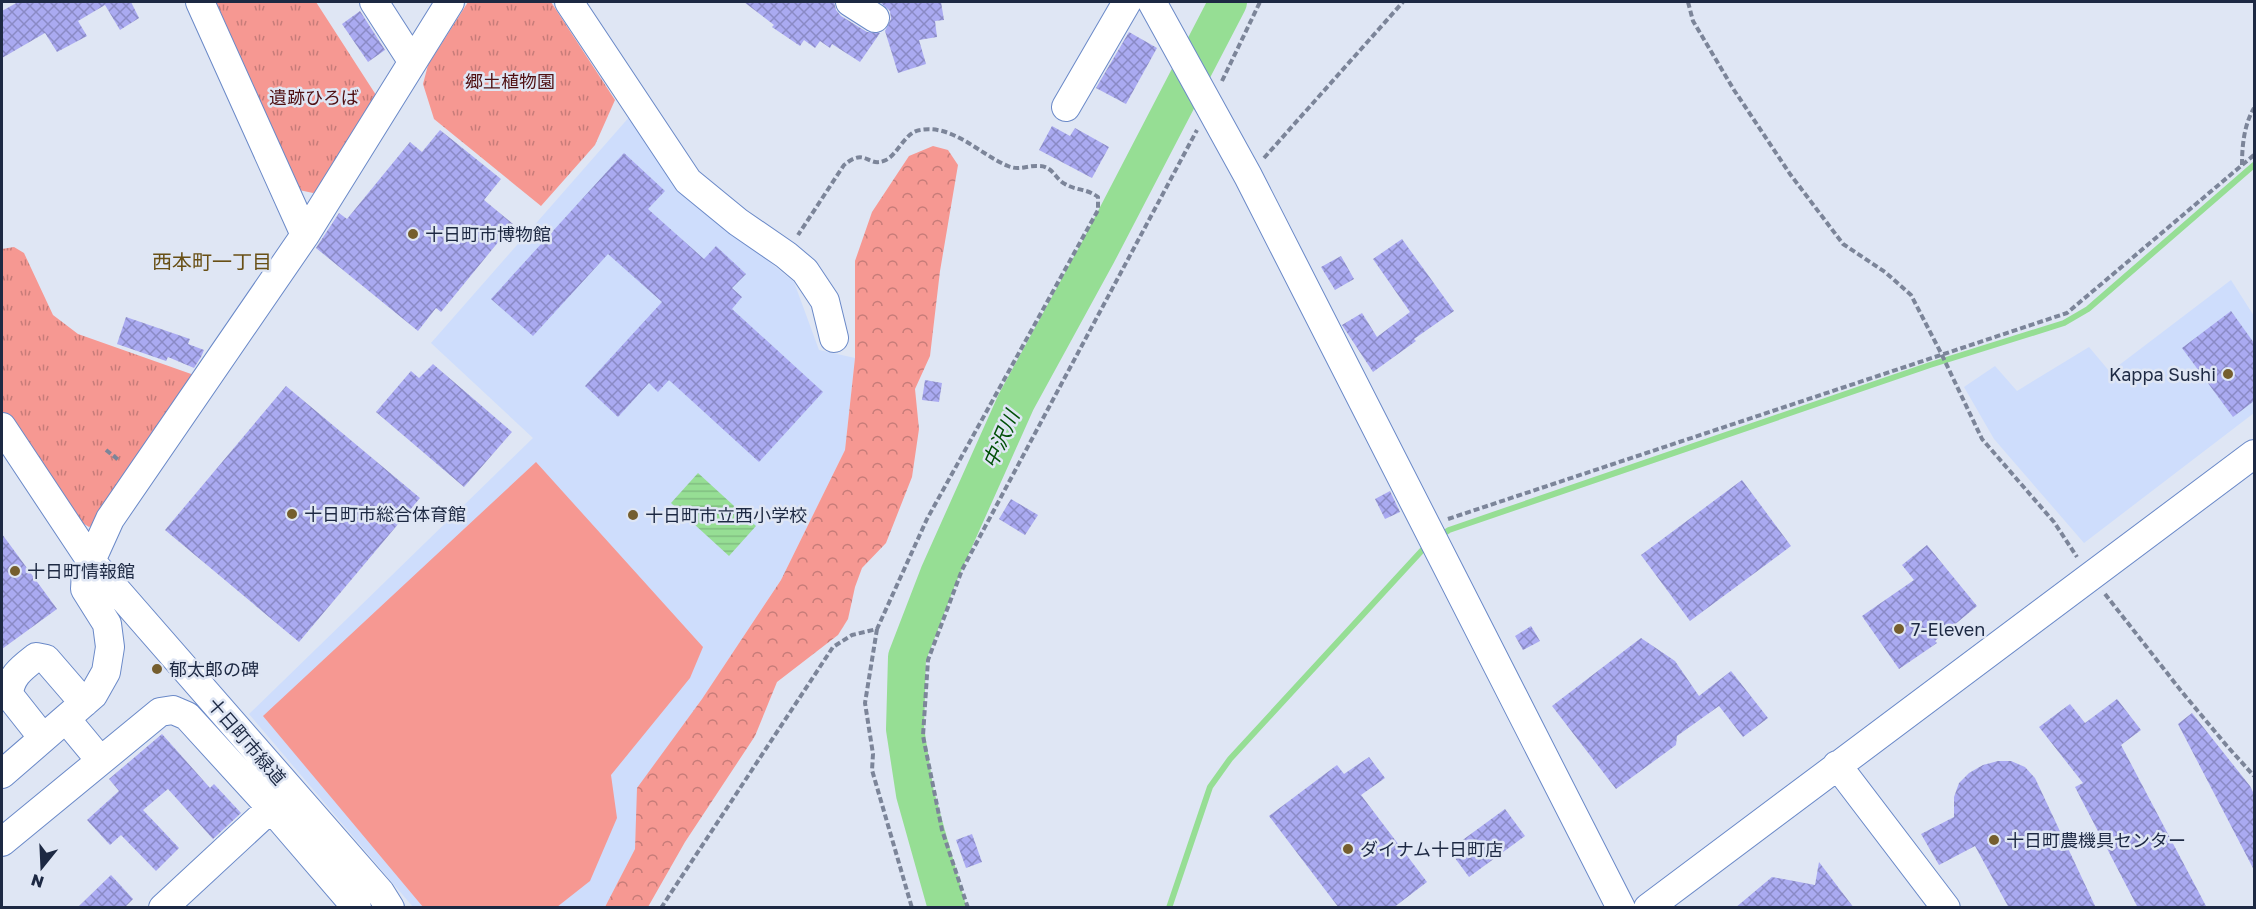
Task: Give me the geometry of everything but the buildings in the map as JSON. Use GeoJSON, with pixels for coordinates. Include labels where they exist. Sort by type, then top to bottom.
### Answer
{"type":"FeatureCollection","features":[{"type":"Feature","properties":{"kind":"street"},"geometry":{"type":"LineString","coordinates":[[200,2],[305,235]]}},
{"type":"Feature","properties":{"kind":"street"},"geometry":{"type":"LineString","coordinates":[[374,2],[412,61]]}},
{"type":"Feature","properties":{"kind":"street"},"geometry":{"type":"LineString","coordinates":[[2,774],[93,695],[106,672],[110,647],[107,624],[85,589],[86,572],[110,519],[305,235],[450,2]]}},
{"type":"Feature","properties":{"kind":"street"},"geometry":{"type":"LineString","coordinates":[[569,2],[688,181],[738,222],[805,271],[825,301],[834,338]]}},
{"type":"Feature","properties":{"kind":"street"},"geometry":{"type":"LineString","coordinates":[[850,2],[875,18]]}},
{"type":"Feature","properties":{"kind":"street"},"geometry":{"type":"LineString","coordinates":[[1066,107],[1127,2]]}},
{"type":"Feature","properties":{"kind":"street"},"geometry":{"type":"LineString","coordinates":[[1152,2],[1248,176],[1621,908]]}},
{"type":"Feature","properties":{"kind":"street","name":"十日町市緑道"},"geometry":{"type":"LineString","coordinates":[[2,427],[91,561],[380,892],[390,908]]}},
{"type":"Feature","properties":{"kind":"street"},"geometry":{"type":"LineString","coordinates":[[1648,908],[2254,454]]}},
{"type":"Feature","properties":{"kind":"street"},"geometry":{"type":"LineString","coordinates":[[43,738],[9,695],[9,684],[16,673],[36,657],[46,659],[100,760]]}},
{"type":"Feature","properties":{"kind":"street"},"geometry":{"type":"LineString","coordinates":[[2,842],[159,712],[173,710],[187,716],[271,808],[357,908]]}},
{"type":"Feature","properties":{"kind":"street"},"geometry":{"type":"LineString","coordinates":[[1837,765],[1946,908]]}},
{"type":"Feature","properties":{"kind":"street"},"geometry":{"type":"LineString","coordinates":[[163,908],[271,808]]}},
{"type":"Feature","properties":{"kind":"path"},"geometry":{"type":"LineString","coordinates":[[968,908],[942,830],[923,736],[928,660],[962,570],[1206,100],[1260,2]]}},
{"type":"Feature","properties":{"kind":"path"},"geometry":{"type":"LineString","coordinates":[[1248,176],[1403,2]]}},
{"type":"Feature","properties":{"kind":"path"},"geometry":{"type":"LineString","coordinates":[[1688,2],[1693,21],[1734,90],[1790,174],[1843,244],[1885,272],[1911,295],[1942,355]]}},
{"type":"Feature","properties":{"kind":"path"},"geometry":{"type":"LineString","coordinates":[[2241,166],[2242,144],[2254,108]]}},
{"type":"Feature","properties":{"kind":"path"},"geometry":{"type":"LineString","coordinates":[[786,255],[844,165],[854,157],[874,162],[886,160],[916,130],[933,128],[958,137],[1009,167],[1020,169],[1040,165],[1052,170],[1062,183],[1089,190],[1098,197],[1098,210],[927,519],[877,629],[865,703],[873,754],[872,770],[912,908]]}},
{"type":"Feature","properties":{"kind":"path"},"geometry":{"type":"LineString","coordinates":[[1427,526],[2067,313],[2254,155]]}},
{"type":"Feature","properties":{"kind":"path"},"geometry":{"type":"LineString","coordinates":[[661,908],[832,647],[852,635],[877,629]]}},
{"type":"Feature","properties":{"kind":"shaded area","name":"十日町市立西小学校"},"geometry":{"type":"Polygon","coordinates":[[[631,115],[679,189],[794,282],[819,350],[855,358],[845,450],[781,580],[702,699],[638,788],[635,849],[605,907],[413,907],[249,714],[533,438],[431,343],[631,115]]]}},
{"type":"Feature","properties":{"kind":"shaded area"},"geometry":{"type":"Polygon","coordinates":[[[2231,280],[2254,316],[2254,413],[2084,543],[1994,439],[1964,387],[1995,366],[2017,391],[2089,347],[2110,372],[2231,280]]]}},
{"type":"Feature","properties":{"kind":"shaded area"},"geometry":{"type":"Polygon","coordinates":[[[698,473],[756,526],[729,556],[671,503],[698,473]]]}},
{"type":"Feature","properties":{"kind":"green space","name":"遺跡ひろば"},"geometry":{"type":"Polygon","coordinates":[[[216,2],[316,2],[376,95],[319,191],[313,193],[299,190],[216,2]]]}},
{"type":"Feature","properties":{"kind":"green space","name":"郷土植物園"},"geometry":{"type":"Polygon","coordinates":[[[468,2],[551,2],[615,100],[595,145],[541,206],[434,119],[423,84],[428,65],[468,2]]]}},
{"type":"Feature","properties":{"kind":"green space"},"geometry":{"type":"Polygon","coordinates":[[[933,146],[948,150],[958,165],[940,271],[930,356],[915,389],[919,429],[912,477],[886,543],[862,568],[848,619],[838,635],[777,682],[755,736],[685,842],[648,907],[605,907],[635,849],[637,788],[702,699],[781,580],[845,450],[855,358],[855,261],[872,212],[909,156],[933,146]]]}},
{"type":"Feature","properties":{"kind":"green space"},"geometry":{"type":"Polygon","coordinates":[[[14,247],[24,253],[53,315],[78,334],[194,375],[104,520],[89,527],[81,522],[32,458],[2,410],[2,249],[14,247]]]}},
{"type":"Feature","properties":{"kind":"green space"},"geometry":{"type":"Polygon","coordinates":[[[536,462],[703,647],[690,678],[611,775],[617,818],[590,881],[557,907],[423,907],[263,716],[536,462]]]}},
{"type":"Feature","properties":{"kind":"waterway","name":"中沢川"},"geometry":{"type":"LineString","coordinates":[[947,908],[915,794],[905,729],[907,657],[939,574],[1016,402],[1097,254],[1228,2]]}},
{"type":"Feature","properties":{"kind":"waterway"},"geometry":{"type":"LineString","coordinates":[[1440,536],[1449,530],[1930,365],[2064,323],[2088,309],[2254,165]]}},
{"type":"Feature","properties":{"kind":"waterway"},"geometry":{"type":"LineString","coordinates":[[1169,908],[1210,787],[1230,759],[1427,545]]}},
{"type":"Feature","properties":{"kind":"place","name":"十日町市博物館"},"geometry":{"type":"Point","coordinates":[413,234]}},
{"type":"Feature","properties":{"kind":"place","name":"Kappa Sushi"},"geometry":{"type":"Point","coordinates":[2228,374]}},
{"type":"Feature","properties":{"kind":"place","name":"十日町市総合体育館"},"geometry":{"type":"Point","coordinates":[292,514]}},
{"type":"Feature","properties":{"kind":"place","name":"十日町市立西小学校"},"geometry":{"type":"Point","coordinates":[633,515]}},
{"type":"Feature","properties":{"kind":"place","name":"十日町情報館"},"geometry":{"type":"Point","coordinates":[15,571]}},
{"type":"Feature","properties":{"kind":"place","name":"7-Eleven"},"geometry":{"type":"Point","coordinates":[1899,629]}},
{"type":"Feature","properties":{"kind":"place","name":"郁太郎の碑"},"geometry":{"type":"Point","coordinates":[157,669]}},
{"type":"Feature","properties":{"kind":"place","name":"十日町農機具センター"},"geometry":{"type":"Point","coordinates":[1994,840]}},
{"type":"Feature","properties":{"kind":"place","name":"ダイナム十日町店"},"geometry":{"type":"Point","coordinates":[1348,849]}},
{"type":"Feature","properties":{"kind":"district","name":"西本町一丁目"},"geometry":{"type":"Point","coordinates":[212,261]}}]}
